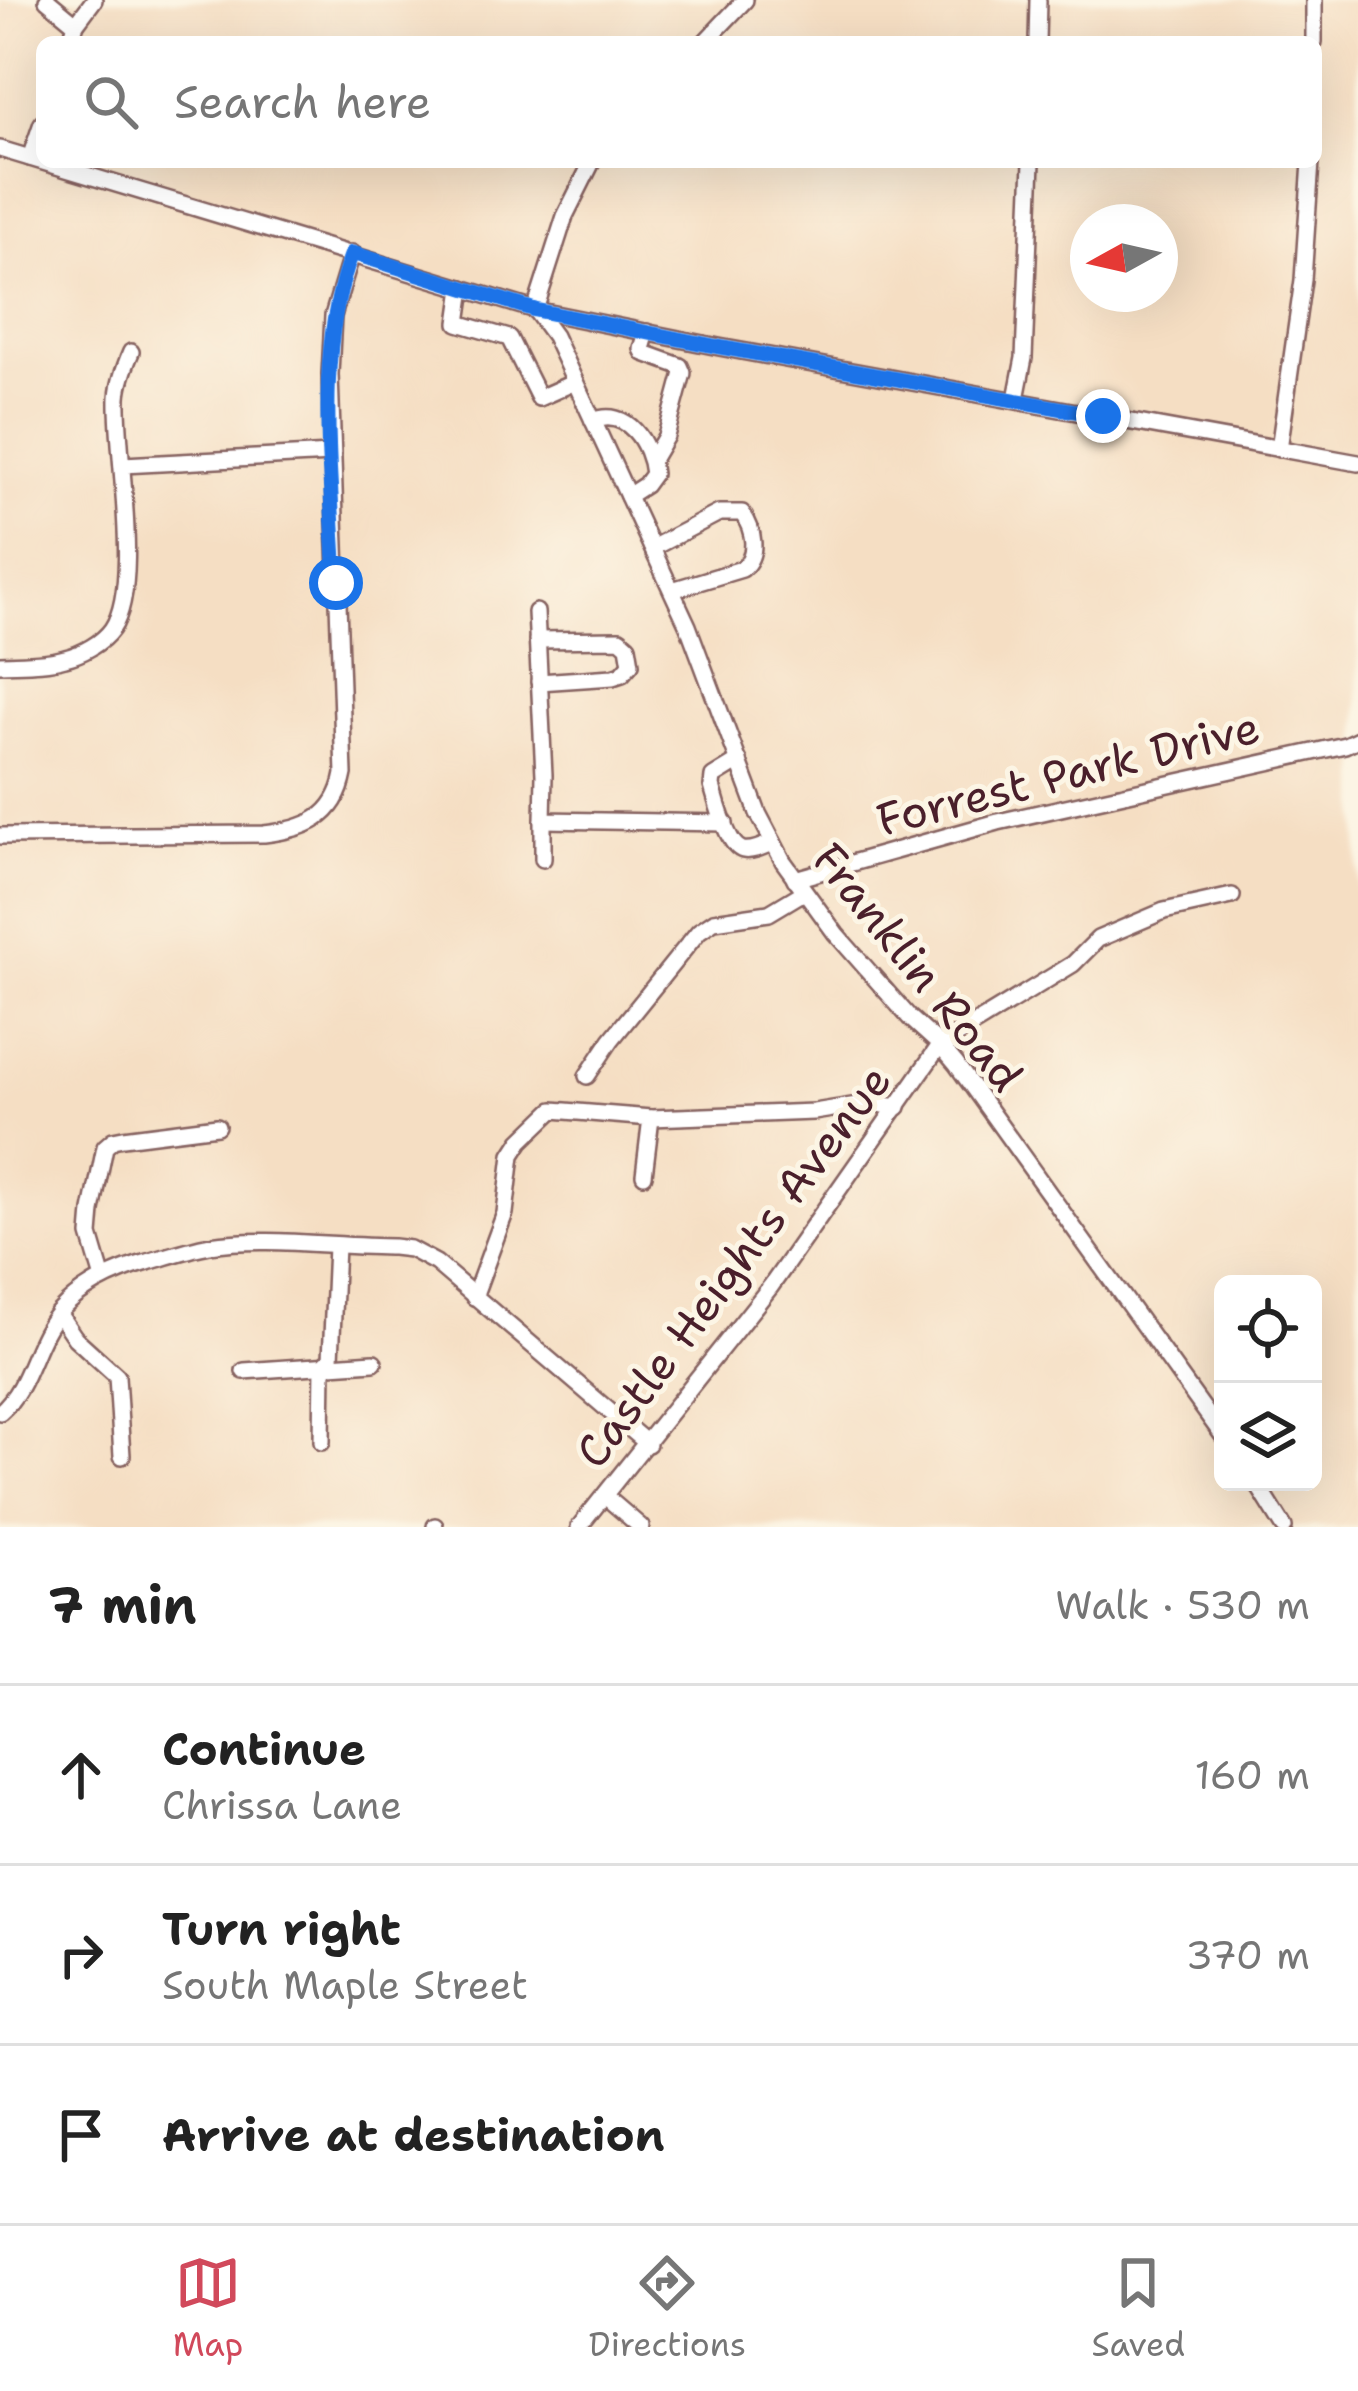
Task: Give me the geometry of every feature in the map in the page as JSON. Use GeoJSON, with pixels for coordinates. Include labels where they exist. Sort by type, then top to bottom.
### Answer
{"type":"FeatureCollection","features":[{"type":"Feature","properties":{"kind":"street"},"geometry":{"type":"LineString","coordinates":[[46,0],[76,24]]}},
{"type":"Feature","properties":{"kind":"street"},"geometry":{"type":"LineString","coordinates":[[72,36],[94,0]]}},
{"type":"Feature","properties":{"kind":"street"},"geometry":{"type":"LineString","coordinates":[[711,36],[745,0]]}},
{"type":"Feature","properties":{"kind":"street"},"geometry":{"type":"LineString","coordinates":[[1037,36],[1038,0]]}},
{"type":"Feature","properties":{"kind":"street"},"geometry":{"type":"LineString","coordinates":[[1314,0],[1314,36]]}},
{"type":"Feature","properties":{"kind":"street"},"geometry":{"type":"LineString","coordinates":[[30,158],[36,140]]}},
{"type":"Feature","properties":{"kind":"street"},"geometry":{"type":"LineString","coordinates":[[0,149],[36,160]]}},
{"type":"Feature","properties":{"kind":"street"},"geometry":{"type":"LineString","coordinates":[[64,168],[535,310],[1358,463]]}},
{"type":"Feature","properties":{"kind":"street"},"geometry":{"type":"LineString","coordinates":[[535,310],[565,216],[589,168]]}},
{"type":"Feature","properties":{"kind":"street"},"geometry":{"type":"LineString","coordinates":[[1016,399],[1024,358],[1032,168]]}},
{"type":"Feature","properties":{"kind":"street"},"geometry":{"type":"LineString","coordinates":[[1279,448],[1303,280],[1311,168]]}},
{"type":"Feature","properties":{"kind":"street"},"geometry":{"type":"LineString","coordinates":[[0,836],[291,831],[329,809],[340,794],[344,773],[329,374],[334,316],[352,253]]}},
{"type":"Feature","properties":{"kind":"street"},"geometry":{"type":"LineString","coordinates":[[464,288],[458,323],[509,338],[539,398],[575,382]]}},
{"type":"Feature","properties":{"kind":"street","name":"Franklin Road"},"geometry":{"type":"LineString","coordinates":[[535,310],[554,336],[672,590],[758,813],[799,885],[836,934],[940,1045],[1214,1424]]}},
{"type":"Feature","properties":{"kind":"street"},"geometry":{"type":"LineString","coordinates":[[647,332],[644,353],[680,366],[683,373],[665,436],[652,460]]}},
{"type":"Feature","properties":{"kind":"street"},"geometry":{"type":"LineString","coordinates":[[0,664],[64,658],[85,650],[110,632],[122,606],[126,582],[118,395],[131,352]]}},
{"type":"Feature","properties":{"kind":"street"},"geometry":{"type":"LineString","coordinates":[[593,421],[606,415],[619,417],[643,442],[652,460],[653,474],[628,496]]}},
{"type":"Feature","properties":{"kind":"street"},"geometry":{"type":"LineString","coordinates":[[123,465],[331,454]]}},
{"type":"Feature","properties":{"kind":"street"},"geometry":{"type":"LineString","coordinates":[[652,548],[719,513],[742,513],[749,523],[754,553],[742,569],[672,590]]}},
{"type":"Feature","properties":{"kind":"street"},"geometry":{"type":"LineString","coordinates":[[536,612],[543,859]]}},
{"type":"Feature","properties":{"kind":"street"},"geometry":{"type":"LineString","coordinates":[[537,640],[620,639],[628,646],[632,664],[613,677],[539,682]]}},
{"type":"Feature","properties":{"kind":"street","name":"Forrest Park Drive"},"geometry":{"type":"LineString","coordinates":[[587,1076],[699,932],[714,921],[769,913],[799,885],[998,822],[1358,740]]}},
{"type":"Feature","properties":{"kind":"street"},"geometry":{"type":"LineString","coordinates":[[739,761],[713,777],[712,786],[731,843],[749,851],[773,842]]}},
{"type":"Feature","properties":{"kind":"street"},"geometry":{"type":"LineString","coordinates":[[543,820],[724,824]]}},
{"type":"Feature","properties":{"kind":"street"},"geometry":{"type":"LineString","coordinates":[[940,1045],[1072,964],[1098,939],[1164,911],[1232,896]]}},
{"type":"Feature","properties":{"kind":"street","name":"Castle Heights Avenue"},"geometry":{"type":"LineString","coordinates":[[579,1527],[771,1286],[940,1045]]}},
{"type":"Feature","properties":{"kind":"street"},"geometry":{"type":"LineString","coordinates":[[474,1297],[505,1214],[512,1155],[553,1110],[651,1118],[814,1112],[870,1103],[898,1107]]}},
{"type":"Feature","properties":{"kind":"street"},"geometry":{"type":"LineString","coordinates":[[644,1175],[651,1118]]}},
{"type":"Feature","properties":{"kind":"street"},"geometry":{"type":"LineString","coordinates":[[104,1279],[90,1235],[105,1147],[123,1138],[217,1126]]}},
{"type":"Feature","properties":{"kind":"street"},"geometry":{"type":"LineString","coordinates":[[0,1412],[15,1398],[45,1330],[58,1313],[104,1279],[143,1263],[236,1243],[410,1249],[436,1263],[648,1444]]}},
{"type":"Feature","properties":{"kind":"street"},"geometry":{"type":"LineString","coordinates":[[323,1366],[332,1359],[336,1246]]}},
{"type":"Feature","properties":{"kind":"street"},"geometry":{"type":"LineString","coordinates":[[58,1313],[74,1338],[117,1376],[122,1456]]}},
{"type":"Feature","properties":{"kind":"street"},"geometry":{"type":"LineString","coordinates":[[244,1371],[374,1362]]}},
{"type":"Feature","properties":{"kind":"street"},"geometry":{"type":"LineString","coordinates":[[322,1442],[323,1366]]}},
{"type":"Feature","properties":{"kind":"street"},"geometry":{"type":"LineString","coordinates":[[1262,1491],[1284,1527]]}},
{"type":"Feature","properties":{"kind":"street"},"geometry":{"type":"LineString","coordinates":[[606,1497],[641,1527]]}},
{"type":"Feature","properties":{"kind":"route"},"geometry":{"type":"LineString","coordinates":[[336,583],[329,374],[334,316],[352,253],[535,310],[1103,416]]}}]}
